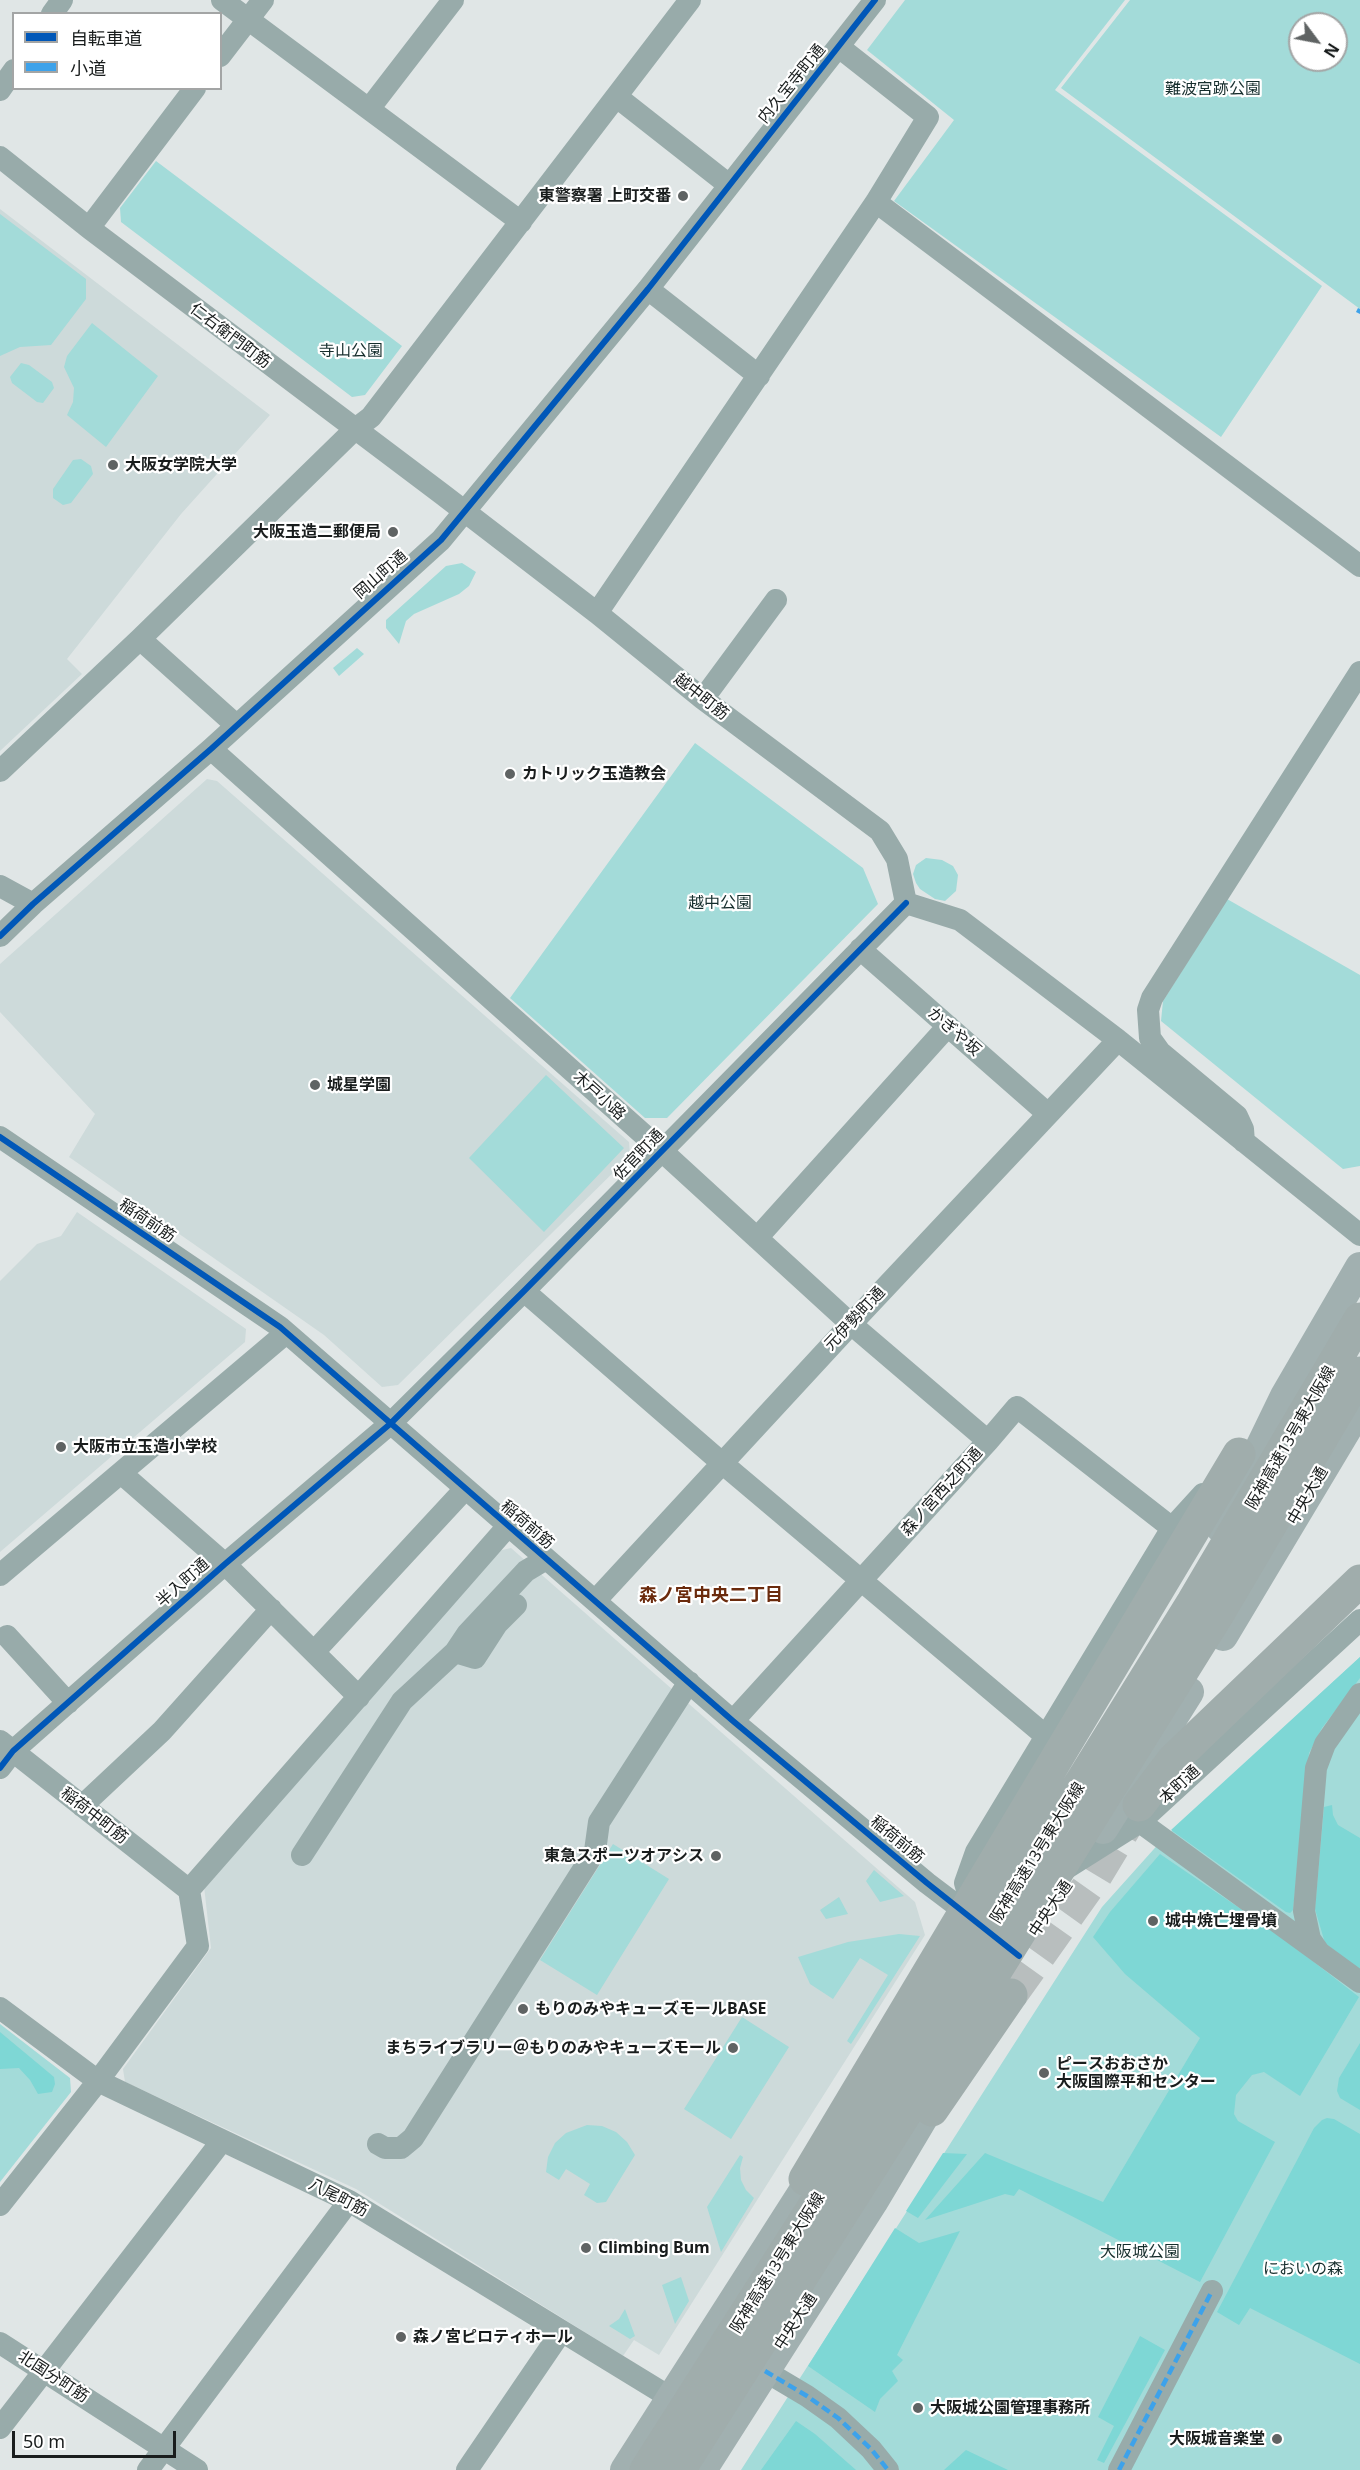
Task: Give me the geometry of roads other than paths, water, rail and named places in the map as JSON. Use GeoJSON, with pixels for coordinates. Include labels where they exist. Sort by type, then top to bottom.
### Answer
{"type":"FeatureCollection","features":[{"type":"Feature","properties":{"kind":"highway","name":"阪神高速13号東大阪線"},"geometry":{"type":"LineString","coordinates":[[679,2470],[715,2388],[961,1975],[1187,1612],[1360,1319]]}},
{"type":"Feature","properties":{"kind":"highway","name":"阪神高速13号東大阪線"},"geometry":{"type":"LineString","coordinates":[[646,2470],[715,2388],[990,1980],[1209,1629],[1360,1373]]}},
{"type":"Feature","properties":{"kind":"highway"},"geometry":{"type":"LineString","coordinates":[[715,2388],[774,2231],[1239,1454]]}},
{"type":"Feature","properties":{"kind":"highway"},"geometry":{"type":"LineString","coordinates":[[1139,1813],[1173,1760],[1360,1581]]}},
{"type":"Feature","properties":{"kind":"highway"},"geometry":{"type":"LineString","coordinates":[[715,2388],[779,2331],[1011,1995]]}},
{"type":"Feature","properties":{"kind":"main road"},"geometry":{"type":"LineString","coordinates":[[625,2470],[978,1922],[1010,1887],[1159,1648],[1285,1396],[1360,1267]]}},
{"type":"Feature","properties":{"kind":"main road","name":"中央大通"},"geometry":{"type":"LineString","coordinates":[[702,2470],[873,2202],[1019,1956],[1084,1858],[1259,1579],[1360,1407]]}},
{"type":"Feature","properties":{"kind":"street"},"geometry":{"type":"LineString","coordinates":[[222,0],[521,222]]}},
{"type":"Feature","properties":{"kind":"street"},"geometry":{"type":"LineString","coordinates":[[222,53],[263,0]]}},
{"type":"Feature","properties":{"kind":"street"},"geometry":{"type":"LineString","coordinates":[[369,109],[453,0]]}},
{"type":"Feature","properties":{"kind":"street"},"geometry":{"type":"LineString","coordinates":[[0,771],[370,417],[690,0]]}},
{"type":"Feature","properties":{"kind":"street","name":"内久宝寺町通"},"geometry":{"type":"LineString","coordinates":[[729,185],[875,0]]}},
{"type":"Feature","properties":{"kind":"street"},"geometry":{"type":"LineString","coordinates":[[597,614],[876,202],[928,117],[839,47]]}},
{"type":"Feature","properties":{"kind":"street"},"geometry":{"type":"LineString","coordinates":[[0,90],[12,73]]}},
{"type":"Feature","properties":{"kind":"street"},"geometry":{"type":"LineString","coordinates":[[88,228],[193,90]]}},
{"type":"Feature","properties":{"kind":"street"},"geometry":{"type":"LineString","coordinates":[[617,97],[729,185]]}},
{"type":"Feature","properties":{"kind":"street","name":"仁右衛門町筋"},"geometry":{"type":"LineString","coordinates":[[0,157],[88,228],[464,511]]}},
{"type":"Feature","properties":{"kind":"street","name":"岡山町通"},"geometry":{"type":"LineString","coordinates":[[0,936],[33,904],[211,749],[441,540],[648,289],[729,185]]}},
{"type":"Feature","properties":{"kind":"street"},"geometry":{"type":"LineString","coordinates":[[876,202],[1360,566]]}},
{"type":"Feature","properties":{"kind":"street"},"geometry":{"type":"LineString","coordinates":[[648,289],[759,376]]}},
{"type":"Feature","properties":{"kind":"street","name":"越中町筋"},"geometry":{"type":"LineString","coordinates":[[464,511],[703,699],[880,831],[897,859],[906,903]]}},
{"type":"Feature","properties":{"kind":"street"},"geometry":{"type":"LineString","coordinates":[[703,699],[776,600]]}},
{"type":"Feature","properties":{"kind":"street"},"geometry":{"type":"LineString","coordinates":[[140,639],[236,725]]}},
{"type":"Feature","properties":{"kind":"street"},"geometry":{"type":"LineString","coordinates":[[1244,1142],[1243,1129],[1237,1116],[1160,1052],[1150,1038],[1148,1010],[1152,998],[1360,672]]}},
{"type":"Feature","properties":{"kind":"street","name":"木戸小路"},"geometry":{"type":"LineString","coordinates":[[211,749],[662,1151],[851,1324],[988,1441]]}},
{"type":"Feature","properties":{"kind":"street"},"geometry":{"type":"LineString","coordinates":[[0,886],[33,904]]}},
{"type":"Feature","properties":{"kind":"street"},"geometry":{"type":"LineString","coordinates":[[906,903],[960,920],[1118,1040],[1360,1236]]}},
{"type":"Feature","properties":{"kind":"street","name":"佐官町通"},"geometry":{"type":"LineString","coordinates":[[390,1424],[906,903]]}},
{"type":"Feature","properties":{"kind":"street","name":"かぎや坂"},"geometry":{"type":"LineString","coordinates":[[860,949],[1048,1114]]}},
{"type":"Feature","properties":{"kind":"street"},"geometry":{"type":"LineString","coordinates":[[757,1238],[948,1026]]}},
{"type":"Feature","properties":{"kind":"street","name":"元伊勢町通"},"geometry":{"type":"LineString","coordinates":[[595,1601],[1118,1040]]}},
{"type":"Feature","properties":{"kind":"street","name":"稲荷前筋"},"geometry":{"type":"LineString","coordinates":[[0,1137],[286,1332],[733,1721],[927,1883],[1019,1956]]}},
{"type":"Feature","properties":{"kind":"street"},"geometry":{"type":"LineString","coordinates":[[524,1291],[860,1581],[1047,1737]]}},
{"type":"Feature","properties":{"kind":"street"},"geometry":{"type":"LineString","coordinates":[[0,1575],[286,1332]]}},
{"type":"Feature","properties":{"kind":"street"},"geometry":{"type":"LineString","coordinates":[[978,1922],[966,1892],[966,1876],[976,1852],[1172,1528],[1239,1454],[1285,1396]]}},
{"type":"Feature","properties":{"kind":"street","name":"森ノ宮西之町通"},"geometry":{"type":"LineString","coordinates":[[733,1721],[1017,1407],[1172,1528]]}},
{"type":"Feature","properties":{"kind":"street","name":"半入町通"},"geometry":{"type":"LineString","coordinates":[[4,1753],[68,1703],[225,1564],[390,1424]]}},
{"type":"Feature","properties":{"kind":"street"},"geometry":{"type":"LineString","coordinates":[[121,1473],[225,1564],[359,1697]]}},
{"type":"Feature","properties":{"kind":"street"},"geometry":{"type":"LineString","coordinates":[[314,1652],[465,1489]]}},
{"type":"Feature","properties":{"kind":"street"},"geometry":{"type":"LineString","coordinates":[[0,2205],[98,2081],[198,1947],[189,1890],[508,1526]]}},
{"type":"Feature","properties":{"kind":"street"},"geometry":{"type":"LineString","coordinates":[[302,1855],[402,1701],[455,1652],[475,1658],[497,1624],[537,1581],[546,1559]]}},
{"type":"Feature","properties":{"kind":"street"},"geometry":{"type":"LineString","coordinates":[[82,1806],[162,1731],[271,1609]]}},
{"type":"Feature","properties":{"kind":"street","name":"本町通"},"geometry":{"type":"LineString","coordinates":[[978,1922],[1084,1858],[1139,1813],[1360,1620]]}},
{"type":"Feature","properties":{"kind":"street"},"geometry":{"type":"LineString","coordinates":[[7,1636],[68,1703]]}},
{"type":"Feature","properties":{"kind":"street"},"geometry":{"type":"LineString","coordinates":[[378,2144],[393,2149],[408,2144],[414,2138],[595,1851],[599,1822],[689,1682]]}},
{"type":"Feature","properties":{"kind":"street"},"geometry":{"type":"LineString","coordinates":[[1319,1952],[1310,1939],[1304,1911],[1316,1768],[1324,1744],[1360,1694]]}},
{"type":"Feature","properties":{"kind":"street","name":"稲荷中町筋"},"geometry":{"type":"LineString","coordinates":[[4,1753],[82,1806],[189,1890]]}},
{"type":"Feature","properties":{"kind":"street"},"geometry":{"type":"LineString","coordinates":[[1139,1813],[1360,1982]]}},
{"type":"Feature","properties":{"kind":"street","name":"八尾町筋"},"geometry":{"type":"LineString","coordinates":[[0,2008],[98,2081],[221,2142],[349,2201],[671,2398]]}},
{"type":"Feature","properties":{"kind":"street"},"geometry":{"type":"LineString","coordinates":[[0,2428],[221,2142]]}},
{"type":"Feature","properties":{"kind":"street"},"geometry":{"type":"LineString","coordinates":[[148,2470],[349,2201]]}},
{"type":"Feature","properties":{"kind":"street"},"geometry":{"type":"LineString","coordinates":[[1119,2470],[1212,2291]]}},
{"type":"Feature","properties":{"kind":"street"},"geometry":{"type":"LineString","coordinates":[[467,2470],[561,2332]]}},
{"type":"Feature","properties":{"kind":"street","name":"北国分町筋"},"geometry":{"type":"LineString","coordinates":[[0,2343],[197,2470]]}},
{"type":"Feature","properties":{"kind":"street"},"geometry":{"type":"LineString","coordinates":[[765,2371],[838,2418],[871,2449],[888,2470]]}},
{"type":"Feature","properties":{"kind":"tunnel"},"geometry":{"type":"LineString","coordinates":[[1011,1995],[1095,1877],[1130,1819]]}},
{"type":"Feature","properties":{"kind":"place","name":"東警察署 上町交番"},"geometry":{"type":"Point","coordinates":[683,196]}},
{"type":"Feature","properties":{"kind":"place","name":"大阪女学院大学"},"geometry":{"type":"Point","coordinates":[113,465]}},
{"type":"Feature","properties":{"kind":"place","name":"大阪玉造二郵便局"},"geometry":{"type":"Point","coordinates":[393,532]}},
{"type":"Feature","properties":{"kind":"place","name":"カトリック玉造教会"},"geometry":{"type":"Point","coordinates":[510,774]}},
{"type":"Feature","properties":{"kind":"place","name":"城星学園"},"geometry":{"type":"Point","coordinates":[315,1085]}},
{"type":"Feature","properties":{"kind":"place","name":"大阪市立玉造小学校"},"geometry":{"type":"Point","coordinates":[61,1447]}},
{"type":"Feature","properties":{"kind":"place","name":"東急スポーツオアシス"},"geometry":{"type":"Point","coordinates":[716,1856]}},
{"type":"Feature","properties":{"kind":"place","name":"城中焼亡埋骨墳"},"geometry":{"type":"Point","coordinates":[1153,1921]}},
{"type":"Feature","properties":{"kind":"place","name":"もりのみやキューズモールBASE"},"geometry":{"type":"Point","coordinates":[523,2009]}},
{"type":"Feature","properties":{"kind":"place","name":"まちライブラリー＠もりのみやキューズモール"},"geometry":{"type":"Point","coordinates":[733,2048]}},
{"type":"Feature","properties":{"kind":"place","name":"ピースおおさか 大阪国際平和センター"},"geometry":{"type":"Point","coordinates":[1044,2073]}},
{"type":"Feature","properties":{"kind":"place","name":"Climbing Bum"},"geometry":{"type":"Point","coordinates":[586,2248]}},
{"type":"Feature","properties":{"kind":"place","name":"森ノ宮ピロティホール"},"geometry":{"type":"Point","coordinates":[401,2337]}},
{"type":"Feature","properties":{"kind":"place","name":"大阪城公園管理事務所"},"geometry":{"type":"Point","coordinates":[918,2408]}},
{"type":"Feature","properties":{"kind":"place","name":"大阪城音楽堂"},"geometry":{"type":"Point","coordinates":[1277,2439]}},
{"type":"Feature","properties":{"kind":"district","name":"森ノ宮中央二丁目"},"geometry":{"type":"Point","coordinates":[711,1596]}},
{"type":"Feature","properties":{"kind":"park label","name":"難波宮跡公園"},"geometry":{"type":"Point","coordinates":[1213,89]}},
{"type":"Feature","properties":{"kind":"park label","name":"寺山公園"},"geometry":{"type":"Point","coordinates":[351,351]}},
{"type":"Feature","properties":{"kind":"park label","name":"越中公園"},"geometry":{"type":"Point","coordinates":[720,903]}},
{"type":"Feature","properties":{"kind":"park label","name":"大阪城公園"},"geometry":{"type":"Point","coordinates":[1140,2252]}},
{"type":"Feature","properties":{"kind":"park label","name":"においの森"},"geometry":{"type":"Point","coordinates":[1303,2269]}}]}
